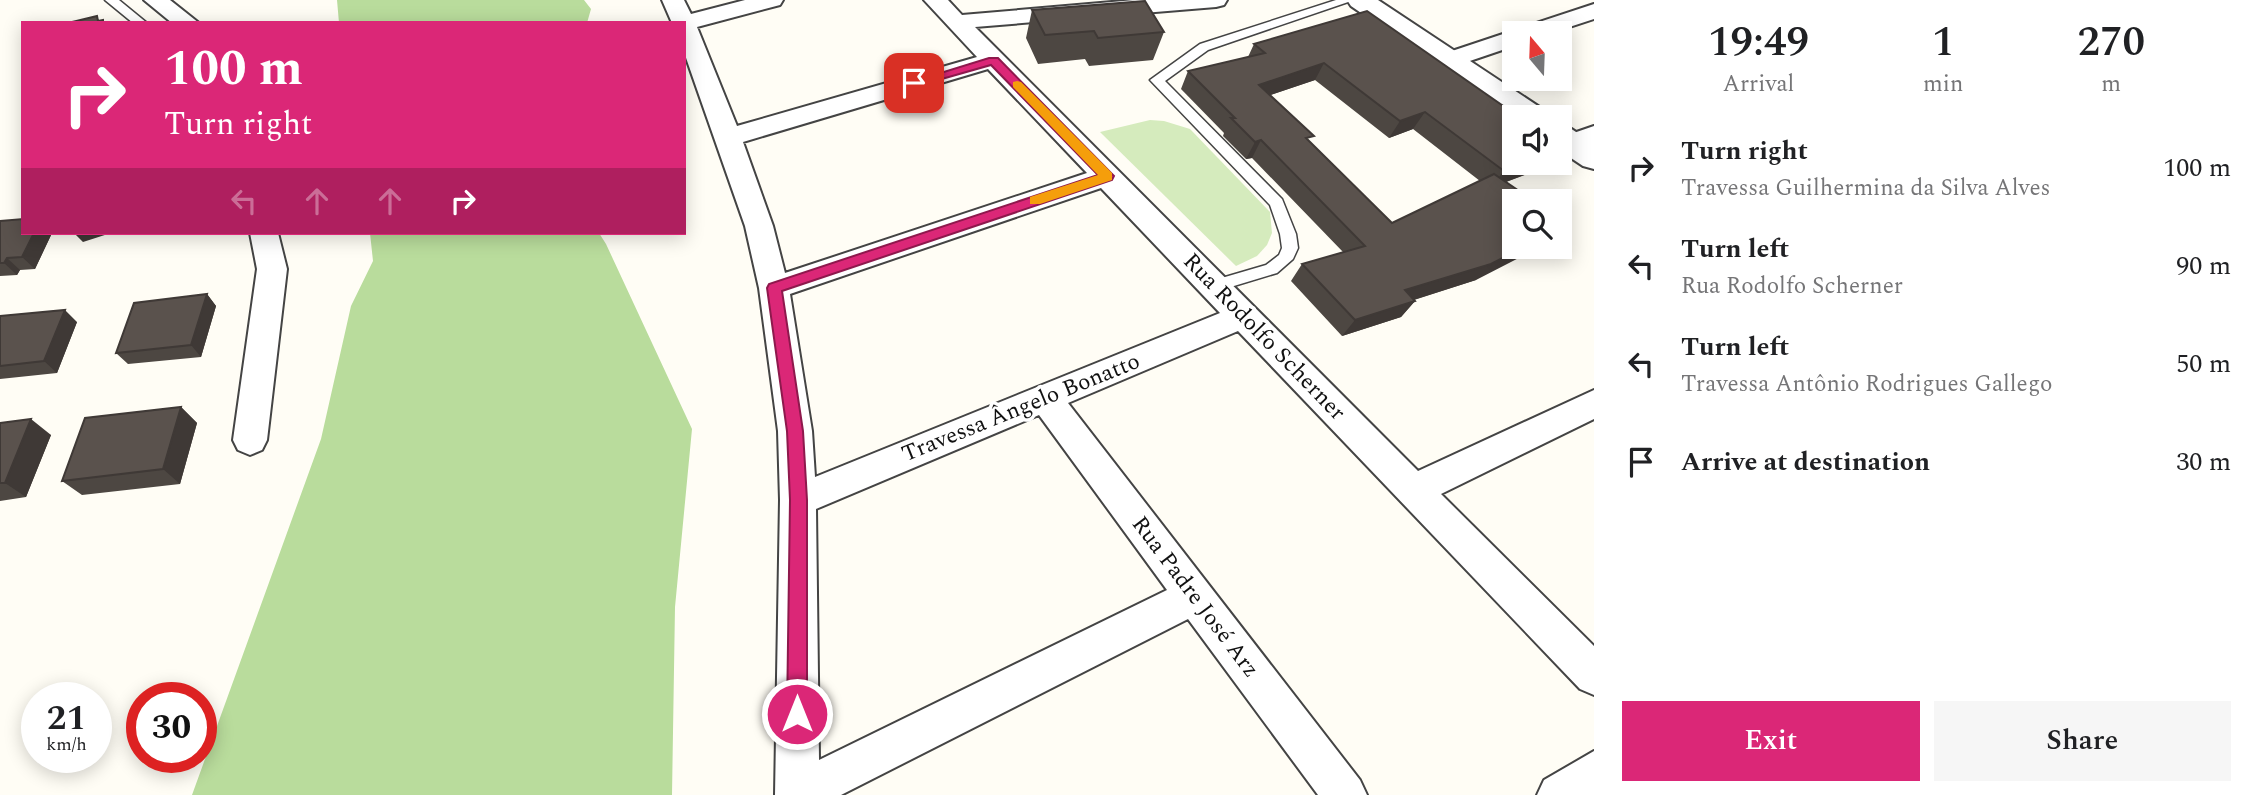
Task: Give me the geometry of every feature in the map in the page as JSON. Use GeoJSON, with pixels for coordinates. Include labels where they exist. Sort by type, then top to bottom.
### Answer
{"type":"FeatureCollection","features":[{"type":"Feature","properties":{"kind":"street"},"geometry":{"type":"LineString","coordinates":[[155,0],[181,21]]}},
{"type":"Feature","properties":{"kind":"street"},"geometry":{"type":"LineString","coordinates":[[673,0],[683,21]]}},
{"type":"Feature","properties":{"kind":"street"},"geometry":{"type":"LineString","coordinates":[[686,22],[772,0]]}},
{"type":"Feature","properties":{"kind":"street","name":"Rua Rodolfo Scherner"},"geometry":{"type":"LineString","coordinates":[[934,0],[1594,675]]}},
{"type":"Feature","properties":{"kind":"street"},"geometry":{"type":"LineString","coordinates":[[957,22],[1153,3],[1216,0]]}},
{"type":"Feature","properties":{"kind":"street"},"geometry":{"type":"LineString","coordinates":[[1360,0],[1515,105]]}},
{"type":"Feature","properties":{"kind":"street"},"geometry":{"type":"LineString","coordinates":[[1566,21],[1594,12]]}},
{"type":"Feature","properties":{"kind":"street"},"geometry":{"type":"LineString","coordinates":[[686,28],[729,137],[759,226],[774,288],[795,431],[798,500],[797,795],[1194,596]]}},
{"type":"Feature","properties":{"kind":"street"},"geometry":{"type":"LineString","coordinates":[[1449,60],[1502,42]]}},
{"type":"Feature","properties":{"kind":"street"},"geometry":{"type":"LineString","coordinates":[[729,137],[993,60]]}},
{"type":"Feature","properties":{"kind":"street"},"geometry":{"type":"LineString","coordinates":[[774,288],[1107,176]]}},
{"type":"Feature","properties":{"kind":"street"},"geometry":{"type":"LineString","coordinates":[[250,440],[272,269],[264,235]]}},
{"type":"Feature","properties":{"kind":"street","name":"Travessa Ângelo Bonatto"},"geometry":{"type":"LineString","coordinates":[[798,500],[1244,316]]}},
{"type":"Feature","properties":{"kind":"street","name":"Rua Padre José Arz"},"geometry":{"type":"LineString","coordinates":[[1045,398],[1345,795]]}},
{"type":"Feature","properties":{"kind":"street"},"geometry":{"type":"LineString","coordinates":[[1413,490],[1594,404]]}},
{"type":"Feature","properties":{"kind":"street"},"geometry":{"type":"LineString","coordinates":[[1559,795],[1594,773]]}},
{"type":"Feature","properties":{"kind":"lane"},"geometry":{"type":"LineString","coordinates":[[111,0],[138,21]]}},
{"type":"Feature","properties":{"kind":"lane"},"geometry":{"type":"LineString","coordinates":[[1214,286],[1271,270],[1285,259],[1290,248],[1289,234],[1278,202],[1157,80],[1204,47],[1348,0]]}},
{"type":"Feature","properties":{"kind":"green space"},"geometry":{"type":"Polygon","coordinates":[[[337,0],[584,0],[591,9],[588,21],[339,21],[337,0]]]}},
{"type":"Feature","properties":{"kind":"green space"},"geometry":{"type":"Polygon","coordinates":[[[1150,120],[1190,129],[1270,212],[1272,233],[1267,245],[1257,256],[1236,266],[1100,132],[1150,120]]]}},
{"type":"Feature","properties":{"kind":"green space"},"geometry":{"type":"Polygon","coordinates":[[[370,235],[600,235],[692,429],[675,607],[672,795],[192,795],[200,773],[217,773],[217,726],[321,439],[351,306],[373,261],[370,235]]]}},
{"type":"Feature","properties":{"kind":"building"},"geometry":{"type":"Polygon","coordinates":[[[1145,1],[1164,32],[1098,38],[1094,31],[1045,35],[1032,10],[1145,1]]]}},
{"type":"Feature","properties":{"kind":"building"},"geometry":{"type":"Polygon","coordinates":[[[1367,11],[1502,105],[1502,170],[1425,112],[1400,121],[1324,63],[1259,85],[1314,136],[1306,138],[1392,223],[1494,174],[1516,189],[1502,189],[1502,258],[1405,290],[1415,301],[1355,320],[1302,264],[1365,246],[1261,140],[1255,142],[1188,71],[1265,53],[1254,44],[1367,11]]]}},
{"type":"Feature","properties":{"kind":"building"},"geometry":{"type":"Polygon","coordinates":[[[97,16],[98,21],[76,21],[97,16]]]}},
{"type":"Feature","properties":{"kind":"building"},"geometry":{"type":"Polygon","coordinates":[[[21,219],[21,235],[33,235],[22,257],[7,258],[4,263],[0,263],[0,221],[21,219]]]}},
{"type":"Feature","properties":{"kind":"building"},"geometry":{"type":"Polygon","coordinates":[[[207,294],[191,345],[116,353],[134,303],[207,294]]]}},
{"type":"Feature","properties":{"kind":"building"},"geometry":{"type":"Polygon","coordinates":[[[65,310],[44,361],[0,366],[0,316],[65,310]]]}},
{"type":"Feature","properties":{"kind":"building"},"geometry":{"type":"Polygon","coordinates":[[[181,407],[163,469],[62,481],[85,418],[181,407]]]}},
{"type":"Feature","properties":{"kind":"building"},"geometry":{"type":"Polygon","coordinates":[[[31,419],[5,483],[0,483],[0,423],[31,419]]]}},
{"type":"Feature","properties":{"kind":"slow traffic"},"geometry":{"type":"LineString","coordinates":[[1017,84],[1107,176],[1035,200]]}},
{"type":"Feature","properties":{"kind":"route"},"geometry":{"type":"LineString","coordinates":[[797,714],[798,500],[795,431],[774,288],[1107,176],[993,60],[914,83]]}}]}
